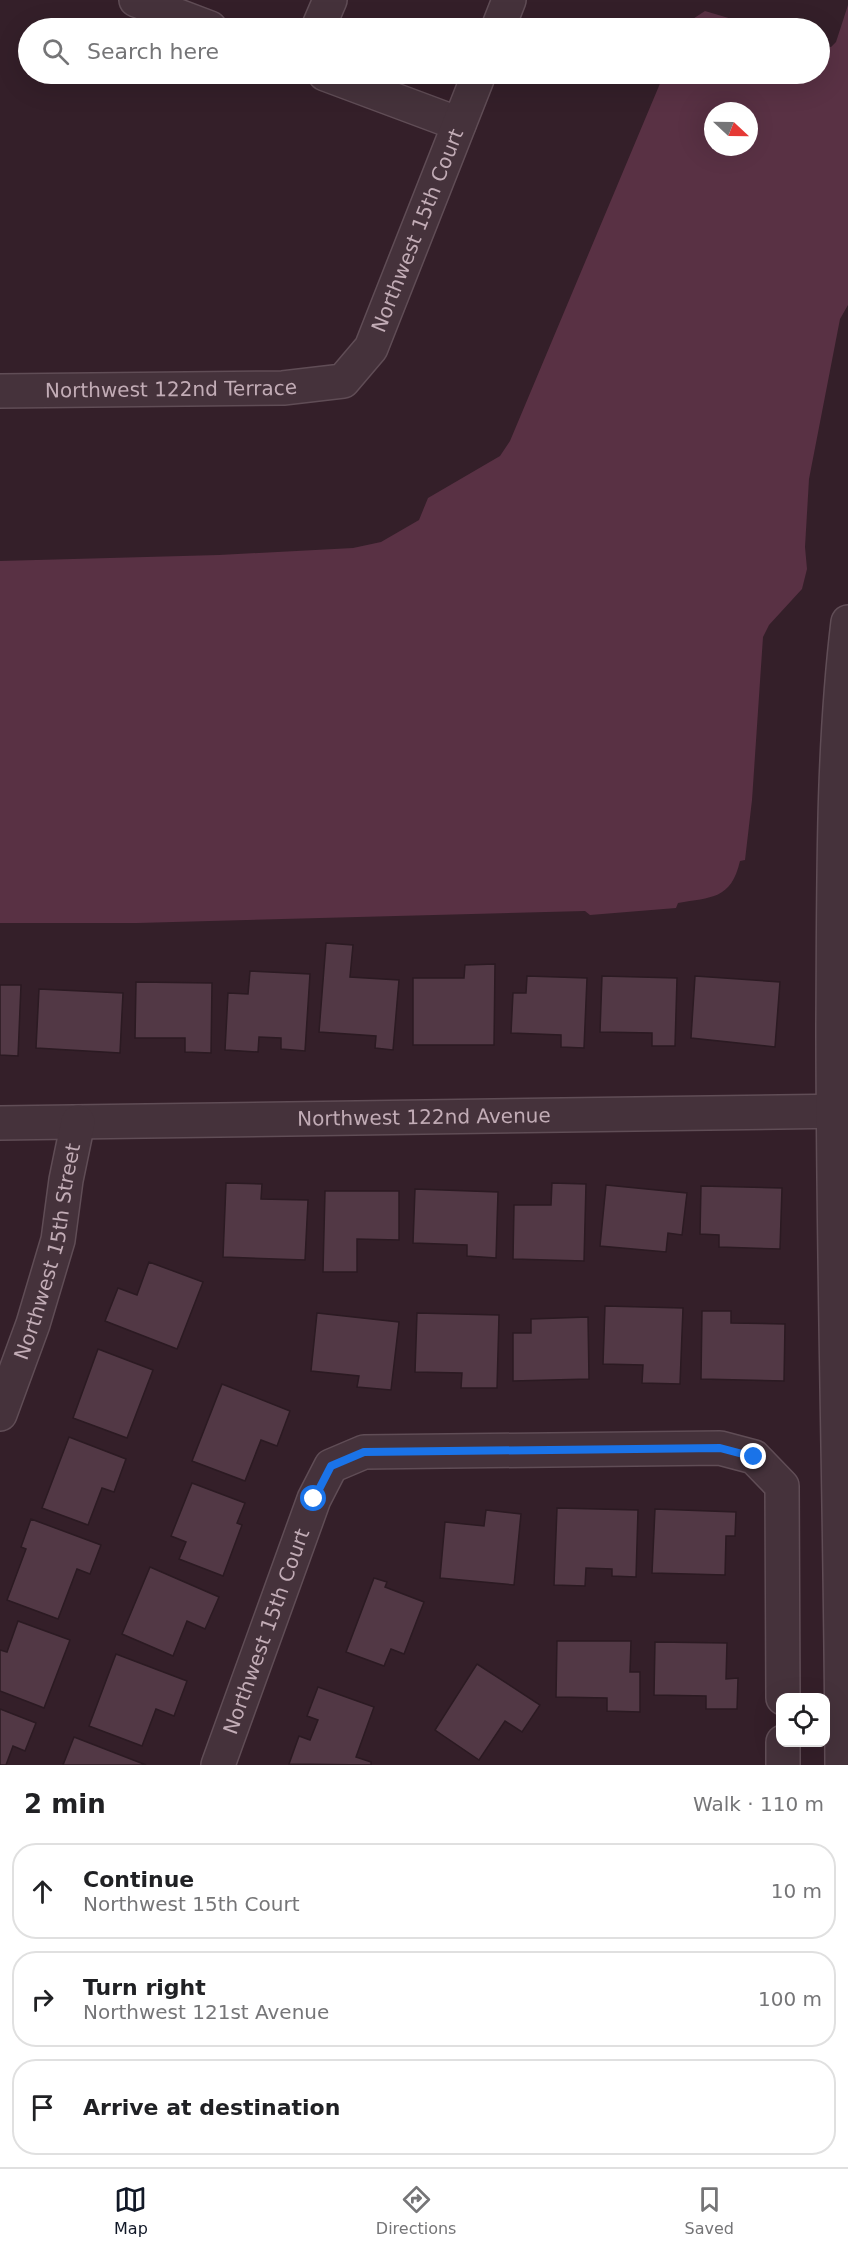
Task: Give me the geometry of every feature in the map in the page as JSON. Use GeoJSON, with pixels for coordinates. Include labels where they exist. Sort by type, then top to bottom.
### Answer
{"type":"FeatureCollection","features":[{"type":"Feature","properties":{"kind":"street"},"geometry":{"type":"LineString","coordinates":[[136,0],[172,6],[193,18]]}},
{"type":"Feature","properties":{"kind":"street"},"geometry":{"type":"LineString","coordinates":[[322,18],[330,0]]}},
{"type":"Feature","properties":{"kind":"street"},"geometry":{"type":"LineString","coordinates":[[502,18],[509,0]]}},
{"type":"Feature","properties":{"kind":"street"},"geometry":{"type":"LineString","coordinates":[[352,84],[459,124]]}},
{"type":"Feature","properties":{"kind":"street","name":"Northwest 15th Court"},"geometry":{"type":"LineString","coordinates":[[343,381],[371,348],[475,84]]}},
{"type":"Feature","properties":{"kind":"street","name":"Northwest 122nd Terrace"},"geometry":{"type":"LineString","coordinates":[[0,391],[283,388],[343,381]]}},
{"type":"Feature","properties":{"kind":"street"},"geometry":{"type":"LineString","coordinates":[[842,1765],[844,1580],[841,880],[843,665],[848,622]]}},
{"type":"Feature","properties":{"kind":"street","name":"Northwest 122nd Avenue"},"geometry":{"type":"LineString","coordinates":[[0,1123],[841,1111]]}},
{"type":"Feature","properties":{"kind":"street","name":"Northwest 15th Street"},"geometry":{"type":"LineString","coordinates":[[0,1414],[33,1324],[58,1240],[66,1180],[78,1122]]}},
{"type":"Feature","properties":{"kind":"street","name":"Northwest 15th Court"},"geometry":{"type":"LineString","coordinates":[[219,1765],[314,1499],[331,1466],[364,1452],[720,1448],[754,1457],[782,1486],[783,1693]]}},
{"type":"Feature","properties":{"kind":"street"},"geometry":{"type":"LineString","coordinates":[[783,1747],[783,1765]]}},
{"type":"Feature","properties":{"kind":"shaded area"},"geometry":{"type":"Polygon","coordinates":[[[848,5],[848,305],[840,319],[809,479],[805,547],[807,569],[802,589],[769,625],[763,637],[752,800],[745,860],[740,861],[736,874],[725,890],[710,897],[678,903],[676,908],[590,915],[585,911],[137,923],[0,923],[0,561],[219,555],[353,548],[381,542],[419,520],[428,498],[500,456],[510,441],[660,84],[830,84],[830,47],[836,42],[848,5]]]}},
{"type":"Feature","properties":{"kind":"shaded area"},"geometry":{"type":"Polygon","coordinates":[[[705,11],[728,18],[694,18],[705,11]]]}},
{"type":"Feature","properties":{"kind":"building"},"geometry":{"type":"Polygon","coordinates":[[[326,943],[353,945],[350,977],[399,980],[393,1050],[375,1048],[376,1036],[319,1032],[326,943]]]}},
{"type":"Feature","properties":{"kind":"building"},"geometry":{"type":"Polygon","coordinates":[[[495,964],[494,1045],[413,1045],[413,978],[464,978],[465,965],[495,964]]]}},
{"type":"Feature","properties":{"kind":"building"},"geometry":{"type":"Polygon","coordinates":[[[250,971],[310,974],[305,1051],[281,1049],[281,1038],[259,1037],[258,1052],[225,1050],[228,993],[248,994],[250,971]]]}},
{"type":"Feature","properties":{"kind":"building"},"geometry":{"type":"Polygon","coordinates":[[[527,976],[587,978],[584,1048],[561,1047],[561,1035],[511,1033],[513,993],[526,993],[527,976]]]}},
{"type":"Feature","properties":{"kind":"building"},"geometry":{"type":"Polygon","coordinates":[[[602,976],[677,978],[675,1046],[652,1046],[652,1033],[600,1032],[602,976]]]}},
{"type":"Feature","properties":{"kind":"building"},"geometry":{"type":"Polygon","coordinates":[[[695,976],[780,982],[775,1047],[691,1038],[695,976]]]}},
{"type":"Feature","properties":{"kind":"building"},"geometry":{"type":"Polygon","coordinates":[[[136,982],[212,983],[211,1053],[185,1052],[185,1038],[135,1038],[136,982]]]}},
{"type":"Feature","properties":{"kind":"building"},"geometry":{"type":"Polygon","coordinates":[[[0,985],[21,985],[18,1056],[0,1055],[0,985]]]}},
{"type":"Feature","properties":{"kind":"building"},"geometry":{"type":"Polygon","coordinates":[[[39,989],[123,993],[120,1053],[36,1048],[39,989]]]}},
{"type":"Feature","properties":{"kind":"building"},"geometry":{"type":"Polygon","coordinates":[[[226,1183],[262,1184],[261,1199],[308,1200],[305,1260],[223,1257],[226,1183]]]}},
{"type":"Feature","properties":{"kind":"building"},"geometry":{"type":"Polygon","coordinates":[[[552,1183],[586,1184],[584,1261],[513,1259],[514,1205],[551,1205],[552,1183]]]}},
{"type":"Feature","properties":{"kind":"building"},"geometry":{"type":"Polygon","coordinates":[[[606,1185],[687,1193],[682,1235],[668,1233],[666,1252],[600,1246],[606,1185]]]}},
{"type":"Feature","properties":{"kind":"building"},"geometry":{"type":"Polygon","coordinates":[[[701,1186],[782,1188],[780,1249],[719,1247],[719,1235],[700,1234],[701,1186]]]}},
{"type":"Feature","properties":{"kind":"building"},"geometry":{"type":"Polygon","coordinates":[[[415,1189],[498,1192],[496,1258],[467,1256],[467,1245],[413,1243],[415,1189]]]}},
{"type":"Feature","properties":{"kind":"building"},"geometry":{"type":"Polygon","coordinates":[[[325,1191],[399,1191],[399,1240],[357,1239],[357,1272],[323,1272],[325,1191]]]}},
{"type":"Feature","properties":{"kind":"building"},"geometry":{"type":"Polygon","coordinates":[[[149,1262],[203,1282],[177,1349],[105,1321],[118,1288],[137,1295],[149,1262]]]}},
{"type":"Feature","properties":{"kind":"building"},"geometry":{"type":"Polygon","coordinates":[[[605,1306],[683,1308],[680,1384],[642,1383],[643,1365],[603,1364],[605,1306]]]}},
{"type":"Feature","properties":{"kind":"building"},"geometry":{"type":"Polygon","coordinates":[[[702,1311],[731,1311],[731,1323],[785,1324],[784,1381],[701,1379],[702,1311]]]}},
{"type":"Feature","properties":{"kind":"building"},"geometry":{"type":"Polygon","coordinates":[[[317,1313],[399,1322],[391,1390],[357,1387],[359,1376],[311,1371],[317,1313]]]}},
{"type":"Feature","properties":{"kind":"building"},"geometry":{"type":"Polygon","coordinates":[[[417,1313],[499,1315],[497,1388],[461,1388],[462,1373],[415,1372],[417,1313]]]}},
{"type":"Feature","properties":{"kind":"building"},"geometry":{"type":"Polygon","coordinates":[[[588,1317],[589,1379],[513,1381],[513,1333],[531,1333],[531,1319],[588,1317]]]}},
{"type":"Feature","properties":{"kind":"building"},"geometry":{"type":"Polygon","coordinates":[[[98,1349],[153,1370],[127,1438],[73,1418],[98,1349]]]}},
{"type":"Feature","properties":{"kind":"building"},"geometry":{"type":"Polygon","coordinates":[[[222,1384],[290,1411],[277,1446],[261,1440],[245,1481],[192,1461],[222,1384]]]}},
{"type":"Feature","properties":{"kind":"building"},"geometry":{"type":"Polygon","coordinates":[[[69,1437],[126,1459],[114,1492],[102,1488],[88,1525],[42,1508],[69,1437]]]}},
{"type":"Feature","properties":{"kind":"building"},"geometry":{"type":"Polygon","coordinates":[[[192,1483],[245,1503],[237,1523],[242,1525],[223,1576],[179,1559],[186,1542],[171,1536],[192,1483]]]}},
{"type":"Feature","properties":{"kind":"building"},"geometry":{"type":"Polygon","coordinates":[[[557,1508],[638,1510],[636,1577],[612,1576],[612,1569],[586,1568],[585,1586],[554,1585],[557,1508]]]}},
{"type":"Feature","properties":{"kind":"building"},"geometry":{"type":"Polygon","coordinates":[[[655,1509],[736,1512],[735,1536],[726,1536],[725,1575],[652,1573],[655,1509]]]}},
{"type":"Feature","properties":{"kind":"building"},"geometry":{"type":"Polygon","coordinates":[[[486,1510],[521,1514],[514,1585],[440,1578],[445,1522],[484,1526],[486,1510]]]}},
{"type":"Feature","properties":{"kind":"building"},"geometry":{"type":"Polygon","coordinates":[[[31,1519],[101,1545],[90,1574],[77,1569],[58,1619],[7,1600],[26,1549],[21,1547],[31,1519]]]}},
{"type":"Feature","properties":{"kind":"building"},"geometry":{"type":"Polygon","coordinates":[[[150,1567],[219,1597],[205,1629],[187,1621],[173,1656],[122,1634],[150,1567]]]}},
{"type":"Feature","properties":{"kind":"building"},"geometry":{"type":"Polygon","coordinates":[[[374,1578],[387,1582],[385,1587],[424,1602],[404,1654],[391,1649],[384,1666],[346,1652],[374,1578]]]}},
{"type":"Feature","properties":{"kind":"building"},"geometry":{"type":"Polygon","coordinates":[[[18,1621],[70,1640],[44,1708],[0,1691],[0,1650],[7,1652],[18,1621]]]}},
{"type":"Feature","properties":{"kind":"building"},"geometry":{"type":"Polygon","coordinates":[[[557,1641],[631,1641],[630,1672],[640,1672],[640,1712],[607,1711],[607,1698],[556,1697],[557,1641]]]}},
{"type":"Feature","properties":{"kind":"building"},"geometry":{"type":"Polygon","coordinates":[[[655,1642],[727,1643],[726,1679],[738,1678],[737,1709],[706,1709],[706,1696],[654,1695],[655,1642]]]}},
{"type":"Feature","properties":{"kind":"building"},"geometry":{"type":"Polygon","coordinates":[[[116,1654],[187,1681],[174,1716],[156,1709],[142,1746],[89,1726],[116,1654]]]}},
{"type":"Feature","properties":{"kind":"building"},"geometry":{"type":"Polygon","coordinates":[[[477,1664],[540,1705],[522,1732],[505,1721],[479,1760],[435,1730],[477,1664]]]}},
{"type":"Feature","properties":{"kind":"building"},"geometry":{"type":"Polygon","coordinates":[[[318,1687],[374,1707],[356,1757],[371,1762],[371,1765],[289,1764],[299,1736],[310,1740],[318,1720],[307,1716],[318,1687]]]}},
{"type":"Feature","properties":{"kind":"building"},"geometry":{"type":"Polygon","coordinates":[[[0,1709],[36,1723],[25,1751],[13,1746],[6,1765],[0,1765],[0,1709]]]}},
{"type":"Feature","properties":{"kind":"building"},"geometry":{"type":"Polygon","coordinates":[[[74,1737],[146,1765],[63,1765],[74,1737]]]}},
{"type":"Feature","properties":{"kind":"route"},"geometry":{"type":"LineString","coordinates":[[314,1499],[331,1466],[364,1452],[720,1448],[754,1457]]}}]}
